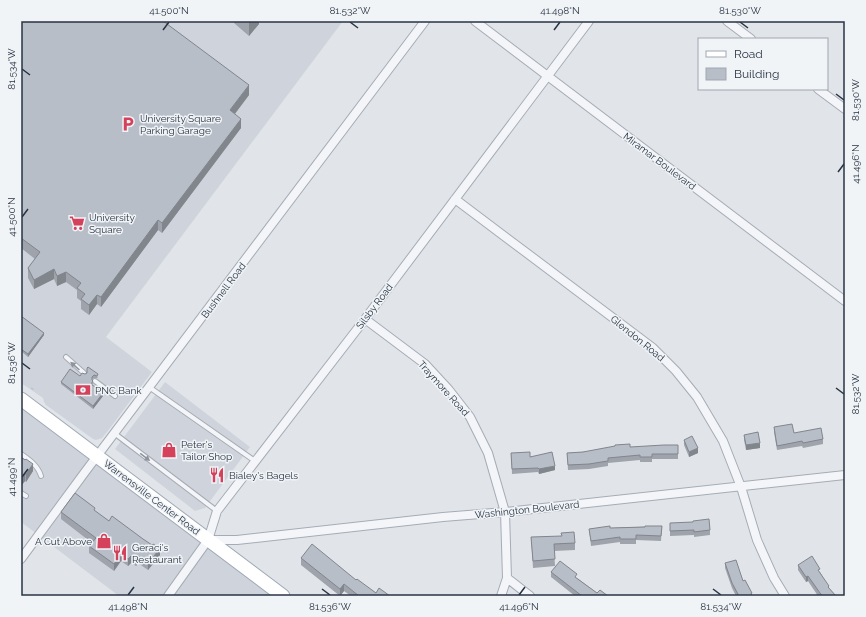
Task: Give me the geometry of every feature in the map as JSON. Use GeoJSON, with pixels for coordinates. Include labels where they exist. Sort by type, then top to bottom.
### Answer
{"type":"FeatureCollection","features":[{"type":"Feature","properties":{"kind":"main road","name":"Warrensville Center Road"},"geometry":{"type":"LineString","coordinates":[[21,399],[283,596]]}},
{"type":"Feature","properties":{"kind":"street","name":"Bushnell Road"},"geometry":{"type":"LineString","coordinates":[[21,559],[114,433],[425,21]]}},
{"type":"Feature","properties":{"kind":"street","name":"Miramar Boulevard"},"geometry":{"type":"LineString","coordinates":[[475,21],[845,301]]}},
{"type":"Feature","properties":{"kind":"street","name":"Silsby Road"},"geometry":{"type":"LineString","coordinates":[[168,596],[208,540],[217,511],[589,21]]}},
{"type":"Feature","properties":{"kind":"street"},"geometry":{"type":"LineString","coordinates":[[727,21],[750,38]]}},
{"type":"Feature","properties":{"kind":"street"},"geometry":{"type":"LineString","coordinates":[[819,90],[845,109]]}},
{"type":"Feature","properties":{"kind":"street","name":"Glendon Road"},"geometry":{"type":"LineString","coordinates":[[455,199],[653,348],[676,371],[697,397],[723,441],[742,487],[757,540],[774,578],[785,596]]}},
{"type":"Feature","properties":{"kind":"street","name":"Traymore Road"},"geometry":{"type":"LineString","coordinates":[[365,318],[425,364],[449,390],[470,417],[488,453],[505,512],[507,578],[501,596]]}},
{"type":"Feature","properties":{"kind":"street","name":"Washington Boulevard"},"geometry":{"type":"LineString","coordinates":[[208,540],[237,540],[845,475]]}},
{"type":"Feature","properties":{"kind":"street"},"geometry":{"type":"LineString","coordinates":[[507,578],[530,596]]}},
{"type":"Feature","properties":{"kind":"lane"},"geometry":{"type":"LineString","coordinates":[[66,357],[84,373]]}},
{"type":"Feature","properties":{"kind":"lane"},"geometry":{"type":"LineString","coordinates":[[95,381],[115,396]]}},
{"type":"Feature","properties":{"kind":"lane"},"geometry":{"type":"LineString","coordinates":[[149,387],[255,461]]}},
{"type":"Feature","properties":{"kind":"lane"},"geometry":{"type":"LineString","coordinates":[[114,433],[217,511]]}},
{"type":"Feature","properties":{"kind":"lane"},"geometry":{"type":"LineString","coordinates":[[21,454],[35,465],[41,476]]}},
{"type":"Feature","properties":{"kind":"lane"},"geometry":{"type":"LineString","coordinates":[[21,493],[26,496]]}},
{"type":"Feature","properties":{"kind":"path"},"geometry":{"type":"LineString","coordinates":[[31,388],[35,390]]}},
{"type":"Feature","properties":{"kind":"shaded area","name":"University Square"},"geometry":{"type":"Polygon","coordinates":[[[21,21],[343,21],[106,337],[152,372],[107,432],[102,438],[96,440],[46,405],[43,398],[21,383],[21,21]]]}},
{"type":"Feature","properties":{"kind":"shaded area"},"geometry":{"type":"Polygon","coordinates":[[[165,382],[250,447],[205,508],[195,511],[115,449],[165,382]]]}},
{"type":"Feature","properties":{"kind":"shaded area"},"geometry":{"type":"Polygon","coordinates":[[[21,400],[284,596],[119,596],[21,522],[21,400]]]}},
{"type":"Feature","properties":{"kind":"building","name":"University Square"},"geometry":{"type":"Polygon","coordinates":[[[21,21],[163,21],[249,85],[230,110],[241,119],[162,223],[158,220],[101,297],[97,295],[89,305],[81,299],[85,294],[77,288],[81,283],[66,272],[57,276],[54,269],[34,280],[28,268],[40,252],[21,238],[21,21]]]}},
{"type":"Feature","properties":{"kind":"building"},"geometry":{"type":"Polygon","coordinates":[[[21,316],[44,333],[28,354],[21,349],[21,316]]]}},
{"type":"Feature","properties":{"kind":"building"},"geometry":{"type":"Polygon","coordinates":[[[88,367],[98,374],[97,376],[94,375],[92,377],[93,381],[91,384],[103,393],[93,406],[61,382],[70,369],[80,376],[82,373],[87,373],[88,367]]]}},
{"type":"Feature","properties":{"kind":"building"},"geometry":{"type":"Polygon","coordinates":[[[792,424],[794,433],[821,428],[823,439],[777,446],[774,427],[792,424]]]}},
{"type":"Feature","properties":{"kind":"building"},"geometry":{"type":"Polygon","coordinates":[[[758,432],[760,443],[746,445],[744,435],[758,432]]]}},
{"type":"Feature","properties":{"kind":"building"},"geometry":{"type":"Polygon","coordinates":[[[692,436],[698,448],[689,452],[684,440],[692,436]]]}},
{"type":"Feature","properties":{"kind":"building"},"geometry":{"type":"Polygon","coordinates":[[[630,444],[630,447],[678,445],[678,454],[652,454],[652,457],[640,457],[640,455],[608,458],[608,461],[568,465],[567,453],[583,452],[615,445],[630,444]]]}},
{"type":"Feature","properties":{"kind":"building"},"geometry":{"type":"Polygon","coordinates":[[[530,452],[530,457],[552,452],[555,466],[539,469],[512,469],[511,453],[530,452]]]}},
{"type":"Feature","properties":{"kind":"building"},"geometry":{"type":"Polygon","coordinates":[[[21,457],[33,464],[21,478],[21,457]]]}},
{"type":"Feature","properties":{"kind":"building"},"geometry":{"type":"Polygon","coordinates":[[[75,493],[109,521],[112,516],[152,545],[153,544],[160,548],[148,564],[138,556],[136,560],[131,556],[128,559],[121,554],[114,564],[89,546],[96,538],[61,512],[75,493]]]}},
{"type":"Feature","properties":{"kind":"building"},"geometry":{"type":"Polygon","coordinates":[[[709,519],[710,530],[694,532],[694,530],[670,531],[670,523],[693,522],[709,519]]]}},
{"type":"Feature","properties":{"kind":"building"},"geometry":{"type":"Polygon","coordinates":[[[610,526],[610,528],[662,526],[661,536],[636,535],[636,539],[620,539],[620,537],[591,541],[589,529],[610,526]]]}},
{"type":"Feature","properties":{"kind":"building"},"geometry":{"type":"Polygon","coordinates":[[[574,532],[575,543],[554,544],[555,559],[533,561],[531,537],[562,536],[561,533],[574,532]]]}},
{"type":"Feature","properties":{"kind":"building"},"geometry":{"type":"Polygon","coordinates":[[[312,544],[356,580],[357,579],[376,593],[379,588],[390,596],[359,596],[344,584],[340,589],[301,558],[312,544]]]}},
{"type":"Feature","properties":{"kind":"building"},"geometry":{"type":"Polygon","coordinates":[[[812,556],[820,569],[818,570],[829,586],[828,587],[836,596],[823,596],[808,576],[806,577],[798,565],[812,556]]]}},
{"type":"Feature","properties":{"kind":"building"},"geometry":{"type":"Polygon","coordinates":[[[736,560],[743,581],[745,580],[752,593],[752,596],[739,596],[732,583],[725,563],[736,560]]]}},
{"type":"Feature","properties":{"kind":"building"},"geometry":{"type":"Polygon","coordinates":[[[560,561],[577,574],[575,577],[597,593],[600,590],[608,596],[582,596],[551,572],[560,561]]]}},
{"type":"Feature","properties":{"kind":"place","name":"University Square Parking Garage"},"geometry":{"type":"Point","coordinates":[128,124]}},
{"type":"Feature","properties":{"kind":"place","name":"University Square"},"geometry":{"type":"Point","coordinates":[77,223]}},
{"type":"Feature","properties":{"kind":"place","name":"PNC Bank"},"geometry":{"type":"Point","coordinates":[83,390]}},
{"type":"Feature","properties":{"kind":"place","name":"Peter's Tailor Shop"},"geometry":{"type":"Point","coordinates":[169,450]}},
{"type":"Feature","properties":{"kind":"place","name":"Bialey's Bagels"},"geometry":{"type":"Point","coordinates":[217,475]}},
{"type":"Feature","properties":{"kind":"place","name":"A Cut Above"},"geometry":{"type":"Point","coordinates":[104,541]}},
{"type":"Feature","properties":{"kind":"place","name":"Geraci's Restaurant"},"geometry":{"type":"Point","coordinates":[120,553]}}]}
